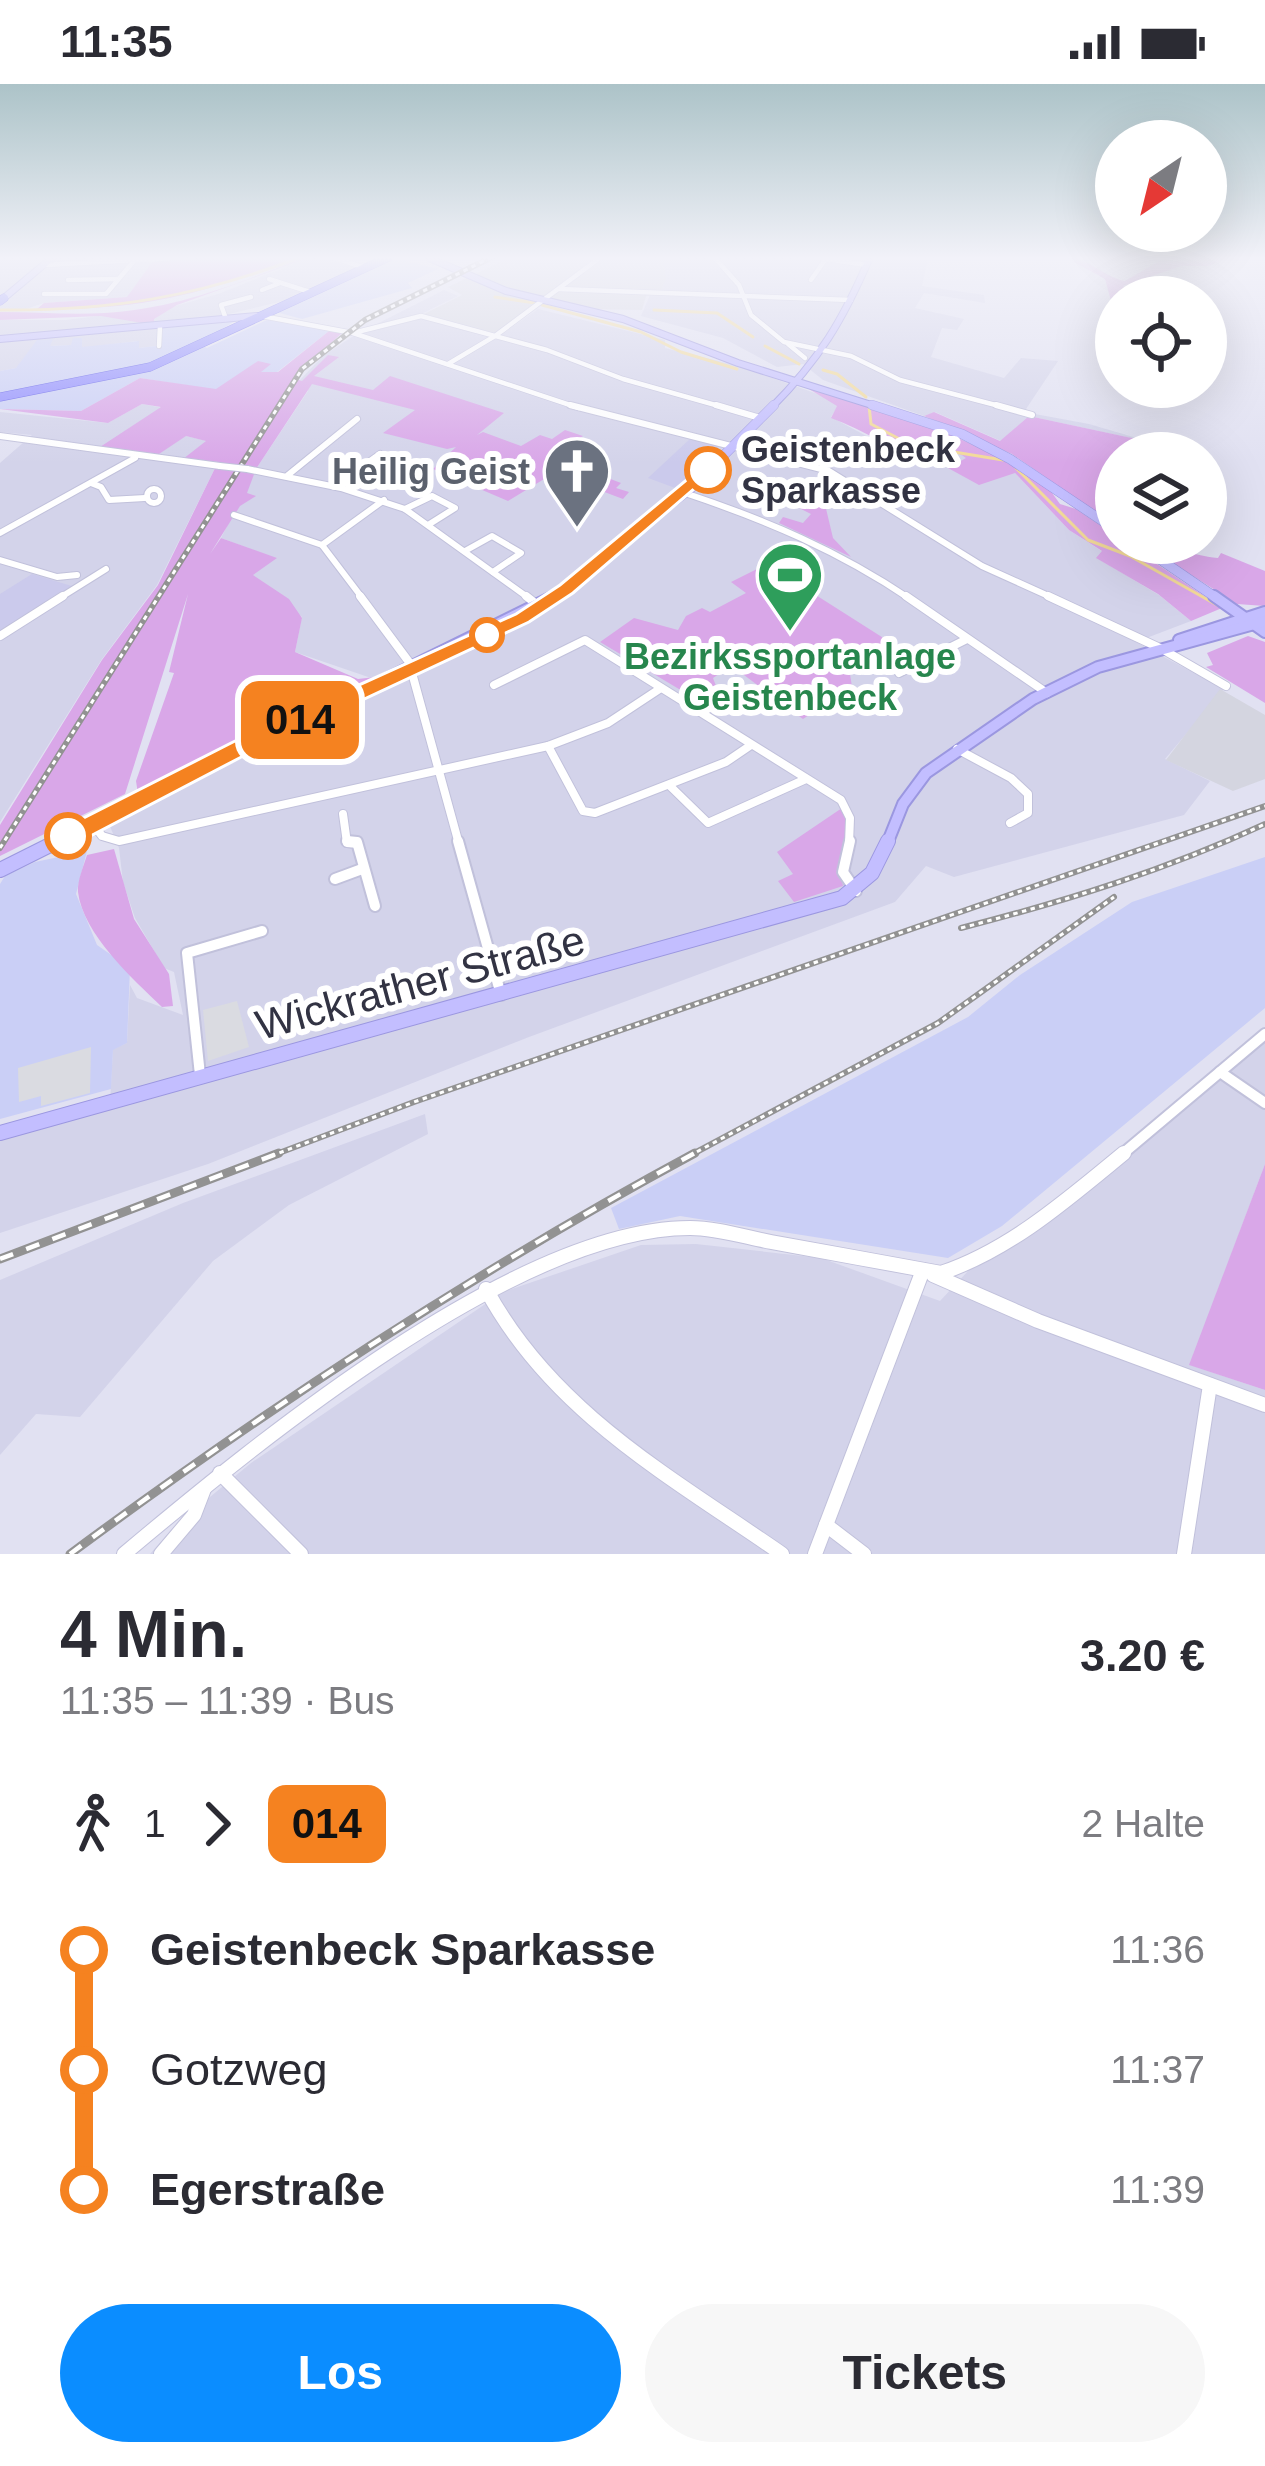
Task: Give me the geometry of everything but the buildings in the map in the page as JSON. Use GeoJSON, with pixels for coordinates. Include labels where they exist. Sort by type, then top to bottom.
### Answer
{"type":"FeatureCollection","features":[{"type":"Feature","properties":{"kind":"main road"},"geometry":{"type":"LineString","coordinates":[[0,339],[164,326]]}},
{"type":"Feature","properties":{"kind":"main road"},"geometry":{"type":"LineString","coordinates":[[0,396],[113,377],[243,326]]}},
{"type":"Feature","properties":{"kind":"main road"},"geometry":{"type":"LineString","coordinates":[[641,326],[962,434],[1010,459],[1095,516]]}},
{"type":"Feature","properties":{"kind":"main road"},"geometry":{"type":"LineString","coordinates":[[0,870],[241,748],[540,607],[685,494],[797,382],[826,350],[838,326]]}},
{"type":"Feature","properties":{"kind":"main road"},"geometry":{"type":"LineString","coordinates":[[1168,564],[1258,624]]}},
{"type":"Feature","properties":{"kind":"main road"},"geometry":{"type":"LineString","coordinates":[[856,891],[880,865],[914,785],[957,749],[1090,670],[1258,624],[1265,612]]}},
{"type":"Feature","properties":{"kind":"main road","name":"Wickrather Straße"},"geometry":{"type":"LineString","coordinates":[[0,1133],[798,912],[856,891]]}},
{"type":"Feature","properties":{"kind":"street"},"geometry":{"type":"LineString","coordinates":[[159,346],[160,326]]}},
{"type":"Feature","properties":{"kind":"street"},"geometry":{"type":"LineString","coordinates":[[311,326],[353,333],[584,409],[838,475],[982,566],[1162,649],[1226,686]]}},
{"type":"Feature","properties":{"kind":"street"},"geometry":{"type":"LineString","coordinates":[[353,333],[383,326]]}},
{"type":"Feature","properties":{"kind":"street"},"geometry":{"type":"LineString","coordinates":[[457,326],[760,418]]}},
{"type":"Feature","properties":{"kind":"street"},"geometry":{"type":"LineString","coordinates":[[448,364],[509,326]]}},
{"type":"Feature","properties":{"kind":"street"},"geometry":{"type":"LineString","coordinates":[[764,326],[805,358]]}},
{"type":"Feature","properties":{"kind":"street"},"geometry":{"type":"LineString","coordinates":[[788,344],[851,356],[900,380],[1032,416]]}},
{"type":"Feature","properties":{"kind":"street"},"geometry":{"type":"LineString","coordinates":[[288,475],[357,419]]}},
{"type":"Feature","properties":{"kind":"street"},"geometry":{"type":"LineString","coordinates":[[0,436],[135,458],[288,475],[384,500],[405,509],[540,607]]}},
{"type":"Feature","properties":{"kind":"street"},"geometry":{"type":"LineString","coordinates":[[335,486],[376,457]]}},
{"type":"Feature","properties":{"kind":"street"},"geometry":{"type":"LineString","coordinates":[[0,532],[135,458]]}},
{"type":"Feature","properties":{"kind":"street"},"geometry":{"type":"LineString","coordinates":[[91,483],[101,487],[109,500],[145,499]]}},
{"type":"Feature","properties":{"kind":"street"},"geometry":{"type":"LineString","coordinates":[[685,494],[772,522],[855,562],[1047,693]]}},
{"type":"Feature","properties":{"kind":"street"},"geometry":{"type":"LineString","coordinates":[[405,509],[432,496],[455,508],[428,525]]}},
{"type":"Feature","properties":{"kind":"street"},"geometry":{"type":"LineString","coordinates":[[322,545],[384,500]]}},
{"type":"Feature","properties":{"kind":"street"},"geometry":{"type":"LineString","coordinates":[[234,515],[322,545],[411,670],[501,995]]}},
{"type":"Feature","properties":{"kind":"street"},"geometry":{"type":"LineString","coordinates":[[464,551],[492,536],[518,548],[521,554],[493,572]]}},
{"type":"Feature","properties":{"kind":"street"},"geometry":{"type":"LineString","coordinates":[[0,560],[57,577],[77,575]]}},
{"type":"Feature","properties":{"kind":"street"},"geometry":{"type":"LineString","coordinates":[[0,636],[106,569]]}},
{"type":"Feature","properties":{"kind":"street"},"geometry":{"type":"LineString","coordinates":[[494,685],[580,639],[841,800],[852,815],[843,867],[856,891]]}},
{"type":"Feature","properties":{"kind":"street"},"geometry":{"type":"LineString","coordinates":[[899,673],[967,639]]}},
{"type":"Feature","properties":{"kind":"street"},"geometry":{"type":"LineString","coordinates":[[93,824],[102,836],[119,841],[548,746],[608,723],[661,688]]}},
{"type":"Feature","properties":{"kind":"street"},"geometry":{"type":"LineString","coordinates":[[548,746],[583,811],[595,812],[726,762],[751,745]]}},
{"type":"Feature","properties":{"kind":"street"},"geometry":{"type":"LineString","coordinates":[[957,749],[1011,778],[1028,794],[1028,813],[1010,823]]}},
{"type":"Feature","properties":{"kind":"street"},"geometry":{"type":"LineString","coordinates":[[669,785],[708,823],[806,779]]}},
{"type":"Feature","properties":{"kind":"street"},"geometry":{"type":"LineString","coordinates":[[343,814],[347,843]]}},
{"type":"Feature","properties":{"kind":"street"},"geometry":{"type":"LineString","coordinates":[[330,847],[357,842],[375,906]]}},
{"type":"Feature","properties":{"kind":"street"},"geometry":{"type":"LineString","coordinates":[[335,878],[362,869]]}},
{"type":"Feature","properties":{"kind":"street"},"geometry":{"type":"LineString","coordinates":[[200,1075],[197,1022],[189,1009],[188,953],[262,931]]}},
{"type":"Feature","properties":{"kind":"street"},"geometry":{"type":"LineString","coordinates":[[124,1554],[213,1479],[486,1288],[612,1240],[663,1228],[694,1228],[923,1270],[962,1270],[1034,1224],[1265,1034]]}},
{"type":"Feature","properties":{"kind":"street"},"geometry":{"type":"LineString","coordinates":[[1220,1072],[1265,1103]]}},
{"type":"Feature","properties":{"kind":"street"},"geometry":{"type":"LineString","coordinates":[[923,1270],[1038,1321],[1265,1405]]}},
{"type":"Feature","properties":{"kind":"street"},"geometry":{"type":"LineString","coordinates":[[815,1554],[923,1270]]}},
{"type":"Feature","properties":{"kind":"street"},"geometry":{"type":"LineString","coordinates":[[486,1288],[505,1324],[548,1380],[609,1431],[782,1554]]}},
{"type":"Feature","properties":{"kind":"street"},"geometry":{"type":"LineString","coordinates":[[1184,1554],[1210,1385]]}},
{"type":"Feature","properties":{"kind":"street"},"geometry":{"type":"LineString","coordinates":[[161,1554],[194,1515],[213,1479]]}},
{"type":"Feature","properties":{"kind":"street"},"geometry":{"type":"LineString","coordinates":[[213,1479],[301,1554]]}},
{"type":"Feature","properties":{"kind":"street"},"geometry":{"type":"LineString","coordinates":[[826,1525],[864,1554]]}},
{"type":"Feature","properties":{"kind":"shaded area"},"geometry":{"type":"Polygon","coordinates":[[[0,326],[202,326],[157,346],[138,348],[137,341],[81,348],[82,338],[71,345],[48,346],[16,368],[0,371],[0,326]]]}},
{"type":"Feature","properties":{"kind":"shaded area"},"geometry":{"type":"Polygon","coordinates":[[[227,326],[198,344],[207,348],[255,326],[329,331],[277,372],[259,372],[216,390],[140,378],[81,411],[0,409],[0,371],[16,368],[37,340],[53,339],[50,346],[71,345],[73,338],[82,338],[82,347],[139,341],[139,348],[156,346],[157,327],[227,326]]]}},
{"type":"Feature","properties":{"kind":"shaded area"},"geometry":{"type":"Polygon","coordinates":[[[374,326],[457,326],[498,337],[514,326],[606,326],[665,340],[665,348],[739,366],[826,397],[838,406],[831,417],[900,454],[958,453],[968,458],[949,467],[1014,472],[1069,530],[1095,547],[1095,564],[1107,564],[1191,621],[1136,642],[1224,689],[1165,759],[1210,781],[1184,815],[954,877],[926,866],[895,902],[529,1037],[208,1164],[0,1233],[0,1135],[110,1103],[113,1049],[127,1043],[130,985],[137,998],[183,1015],[174,972],[164,968],[135,918],[109,824],[124,817],[138,794],[377,680],[295,652],[302,617],[252,575],[275,558],[221,538],[256,469],[308,391],[300,380],[323,356],[374,326]]]}},
{"type":"Feature","properties":{"kind":"shaded area"},"geometry":{"type":"Polygon","coordinates":[[[467,326],[505,326],[495,333],[467,326]]]}},
{"type":"Feature","properties":{"kind":"shaded area"},"geometry":{"type":"Polygon","coordinates":[[[677,326],[960,326],[957,330],[942,328],[931,357],[1004,378],[1021,358],[1058,361],[1024,412],[1116,432],[1029,416],[1001,441],[935,412],[924,416],[823,380],[803,364],[777,367],[723,338],[677,326]]]}},
{"type":"Feature","properties":{"kind":"shaded area"},"geometry":{"type":"Polygon","coordinates":[[[329,331],[342,333],[293,378],[302,381],[328,355],[339,357],[314,376],[373,390],[390,376],[504,413],[477,435],[483,432],[521,446],[540,435],[552,439],[565,430],[583,436],[568,447],[579,451],[566,462],[621,483],[616,488],[629,492],[623,499],[554,473],[508,501],[433,469],[456,447],[447,449],[383,433],[415,410],[312,384],[256,469],[247,493],[256,496],[240,506],[210,554],[221,538],[277,558],[253,575],[289,599],[302,618],[295,652],[358,679],[384,676],[138,794],[136,781],[174,673],[169,672],[188,594],[125,794],[0,856],[0,825],[102,660],[158,585],[218,462],[183,459],[206,441],[186,436],[156,456],[100,447],[161,407],[142,404],[108,423],[0,409],[81,411],[140,378],[216,389],[258,361],[271,364],[261,372],[278,372],[329,331]]]}},
{"type":"Feature","properties":{"kind":"shaded area"},"geometry":{"type":"Polygon","coordinates":[[[804,386],[921,421],[995,455],[1050,490],[1060,504],[1095,522],[1095,547],[1069,530],[1015,473],[979,485],[948,468],[966,458],[961,455],[947,454],[928,464],[831,418],[837,406],[804,386]]]}},
{"type":"Feature","properties":{"kind":"shaded area"},"geometry":{"type":"Polygon","coordinates":[[[142,404],[164,408],[102,447],[186,436],[207,441],[185,459],[218,462],[157,585],[102,659],[0,822],[0,463],[32,435],[0,432],[0,412],[108,423],[142,404]]]}},
{"type":"Feature","properties":{"kind":"shaded area"},"geometry":{"type":"Polygon","coordinates":[[[934,412],[1000,441],[1029,416],[1104,432],[1095,432],[1095,511],[1012,454],[924,416],[934,412]]]}},
{"type":"Feature","properties":{"kind":"shaded area"},"geometry":{"type":"Polygon","coordinates":[[[690,439],[719,446],[678,489],[648,478],[690,439]]]}},
{"type":"Feature","properties":{"kind":"shaded area"},"geometry":{"type":"Polygon","coordinates":[[[805,495],[823,496],[833,538],[851,557],[779,523],[783,517],[803,523],[811,514],[789,503],[776,504],[776,499],[792,499],[808,509],[805,495]]]}},
{"type":"Feature","properties":{"kind":"shaded area"},"geometry":{"type":"Polygon","coordinates":[[[1227,555],[1265,571],[1265,606],[1237,604],[1174,564],[1227,564],[1227,555]]]}},
{"type":"Feature","properties":{"kind":"shaded area","name":"Bezirkssportanlage Geistenbeck"},"geometry":{"type":"Polygon","coordinates":[[[767,564],[896,646],[850,674],[852,687],[803,719],[736,669],[735,663],[713,678],[716,686],[694,698],[600,642],[634,618],[678,630],[686,616],[702,608],[710,612],[746,593],[731,582],[767,564]]]}},
{"type":"Feature","properties":{"kind":"shaded area"},"geometry":{"type":"Polygon","coordinates":[[[1106,564],[1157,564],[1222,608],[1191,621],[1158,594],[1106,564]]]}},
{"type":"Feature","properties":{"kind":"shaded area"},"geometry":{"type":"Polygon","coordinates":[[[32,574],[75,587],[52,597],[55,600],[0,635],[0,594],[32,574]]]}},
{"type":"Feature","properties":{"kind":"shaded area"},"geometry":{"type":"Polygon","coordinates":[[[1248,636],[1265,642],[1265,703],[1206,667],[1213,665],[1207,653],[1248,636]]]}},
{"type":"Feature","properties":{"kind":"shaded area"},"geometry":{"type":"Polygon","coordinates":[[[1220,689],[1265,715],[1265,779],[1233,791],[1166,760],[1220,689]]]}},
{"type":"Feature","properties":{"kind":"shaded area"},"geometry":{"type":"Polygon","coordinates":[[[842,808],[847,826],[843,886],[794,902],[778,881],[793,874],[777,852],[842,808]]]}},
{"type":"Feature","properties":{"kind":"shaded area"},"geometry":{"type":"Polygon","coordinates":[[[114,849],[134,919],[169,974],[173,1006],[162,1007],[124,969],[82,908],[78,888],[87,855],[114,849]]]}},
{"type":"Feature","properties":{"kind":"shaded area"},"geometry":{"type":"Polygon","coordinates":[[[87,851],[76,894],[97,945],[130,968],[127,1043],[113,1050],[111,1089],[0,1119],[0,884],[5,876],[35,862],[87,851]]]}},
{"type":"Feature","properties":{"kind":"shaded area"},"geometry":{"type":"Polygon","coordinates":[[[1265,857],[1265,1008],[1002,1226],[948,1258],[680,1216],[619,1229],[611,1208],[968,1017],[1020,975],[1132,902],[1265,857]]]}},
{"type":"Feature","properties":{"kind":"shaded area"},"geometry":{"type":"Polygon","coordinates":[[[237,1001],[249,1047],[208,1061],[203,1010],[237,1001]]]}},
{"type":"Feature","properties":{"kind":"shaded area"},"geometry":{"type":"Polygon","coordinates":[[[1265,1029],[1265,1164],[1190,1365],[1265,1390],[1265,1554],[150,1554],[175,1526],[251,1463],[503,1292],[641,1245],[696,1244],[821,1258],[940,1301],[968,1271],[1014,1242],[1265,1029]]]}},
{"type":"Feature","properties":{"kind":"shaded area"},"geometry":{"type":"Polygon","coordinates":[[[91,1047],[90,1093],[41,1106],[41,1096],[19,1102],[18,1068],[91,1047]]]}},
{"type":"Feature","properties":{"kind":"shaded area"},"geometry":{"type":"Polygon","coordinates":[[[425,1114],[428,1134],[289,1205],[213,1261],[80,1417],[36,1414],[0,1455],[0,1280],[183,1203],[425,1114]]]}},
{"type":"Feature","properties":{"kind":"shaded area"},"geometry":{"type":"Polygon","coordinates":[[[1265,1164],[1265,1390],[1189,1365],[1265,1164]]]}},
{"type":"Feature","properties":{"kind":"waterway"},"geometry":{"type":"LineString","coordinates":[[618,326],[737,369]]}},
{"type":"Feature","properties":{"kind":"waterway"},"geometry":{"type":"LineString","coordinates":[[736,326],[753,337]]}},
{"type":"Feature","properties":{"kind":"waterway"},"geometry":{"type":"LineString","coordinates":[[765,346],[799,364]]}},
{"type":"Feature","properties":{"kind":"waterway"},"geometry":{"type":"LineString","coordinates":[[823,370],[837,374],[866,397]]}},
{"type":"Feature","properties":{"kind":"waterway"},"geometry":{"type":"LineString","coordinates":[[869,406],[871,424],[911,445],[1003,460]]}},
{"type":"Feature","properties":{"kind":"waterway"},"geometry":{"type":"LineString","coordinates":[[1016,468],[1088,540],[1130,556],[1217,605]]}},
{"type":"Feature","properties":{"kind":"railway"},"geometry":{"type":"LineString","coordinates":[[0,848],[302,369],[358,326]]}},
{"type":"Feature","properties":{"kind":"railway"},"geometry":{"type":"LineString","coordinates":[[271,1156],[1265,806]]}},
{"type":"Feature","properties":{"kind":"railway"},"geometry":{"type":"LineString","coordinates":[[961,928],[1115,883],[1265,824]]}},
{"type":"Feature","properties":{"kind":"railway"},"geometry":{"type":"LineString","coordinates":[[689,1156],[938,1023],[1114,897]]}},
{"type":"Feature","properties":{"kind":"railway"},"geometry":{"type":"LineString","coordinates":[[0,1259],[279,1153]]}},
{"type":"Feature","properties":{"kind":"railway"},"geometry":{"type":"LineString","coordinates":[[70,1554],[375,1342],[695,1153]]}},
{"type":"Feature","properties":{"kind":"bus line","name":"014"},"geometry":{"type":"LineString","coordinates":[[68,836],[241,748],[522,618],[566,589],[685,494],[708,470]]}},
{"type":"Feature","properties":{"kind":"place","name":"Geistenbeck Sparkasse"},"geometry":{"type":"Point","coordinates":[708,470]}},
{"type":"Feature","properties":{"kind":"place","name":"Heilig Geist"},"geometry":{"type":"Point","coordinates":[577,530]}},
{"type":"Feature","properties":{"kind":"place","name":"Bezirkssportanlage Geistenbeck"},"geometry":{"type":"Point","coordinates":[790,634]}}]}
